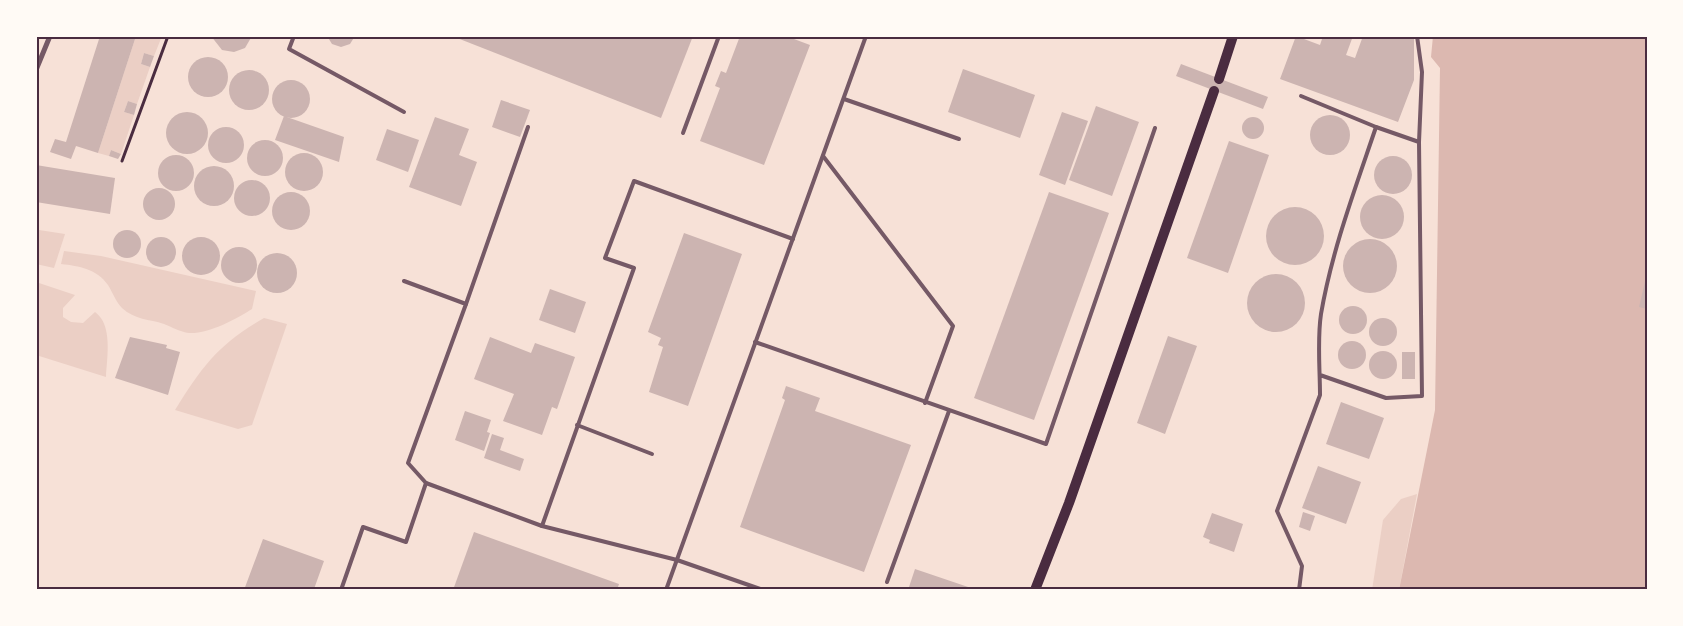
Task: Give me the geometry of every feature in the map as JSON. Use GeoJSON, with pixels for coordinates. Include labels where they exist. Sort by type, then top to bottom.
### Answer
{"type":"FeatureCollection","features":[{"type":"Feature","properties":{"kind":"main road"},"geometry":{"type":"LineString","coordinates":[[1219,78],[1233,36]]}},
{"type":"Feature","properties":{"kind":"main road"},"geometry":{"type":"LineString","coordinates":[[1035,590],[1069,503],[1214,91]]}},
{"type":"Feature","properties":{"kind":"street"},"geometry":{"type":"LineString","coordinates":[[36,70],[50,36]]}},
{"type":"Feature","properties":{"kind":"lane"},"geometry":{"type":"LineString","coordinates":[[294,36],[289,49],[404,112]]}},
{"type":"Feature","properties":{"kind":"lane"},"geometry":{"type":"LineString","coordinates":[[683,133],[719,36]]}},
{"type":"Feature","properties":{"kind":"lane"},"geometry":{"type":"LineString","coordinates":[[666,590],[866,36]]}},
{"type":"Feature","properties":{"kind":"lane"},"geometry":{"type":"LineString","coordinates":[[1320,375],[1386,398],[1422,396],[1418,142],[1422,72],[1417,36]]}},
{"type":"Feature","properties":{"kind":"lane"},"geometry":{"type":"LineString","coordinates":[[1300,96],[1418,142]]}},
{"type":"Feature","properties":{"kind":"lane"},"geometry":{"type":"LineString","coordinates":[[844,99],[959,139]]}},
{"type":"Feature","properties":{"kind":"lane"},"geometry":{"type":"LineString","coordinates":[[528,127],[408,463],[426,483],[542,526],[677,560],[763,590]]}},
{"type":"Feature","properties":{"kind":"lane"},"geometry":{"type":"LineString","coordinates":[[1299,590],[1302,566],[1276,511],[1320,395],[1320,316],[1338,235],[1376,127]]}},
{"type":"Feature","properties":{"kind":"lane"},"geometry":{"type":"LineString","coordinates":[[755,342],[1046,444],[1155,128]]}},
{"type":"Feature","properties":{"kind":"lane"},"geometry":{"type":"LineString","coordinates":[[823,156],[953,326],[925,403]]}},
{"type":"Feature","properties":{"kind":"lane"},"geometry":{"type":"LineString","coordinates":[[542,526],[634,268],[605,258],[634,181],[793,239]]}},
{"type":"Feature","properties":{"kind":"lane"},"geometry":{"type":"LineString","coordinates":[[404,281],[466,304]]}},
{"type":"Feature","properties":{"kind":"lane"},"geometry":{"type":"LineString","coordinates":[[887,582],[949,411]]}},
{"type":"Feature","properties":{"kind":"lane"},"geometry":{"type":"LineString","coordinates":[[578,426],[652,454]]}},
{"type":"Feature","properties":{"kind":"lane"},"geometry":{"type":"LineString","coordinates":[[341,590],[363,527],[406,542],[426,483]]}},
{"type":"Feature","properties":{"kind":"path"},"geometry":{"type":"LineString","coordinates":[[122,161],[168,36]]}},
{"type":"Feature","properties":{"kind":"path"},"geometry":{"type":"LineString","coordinates":[[36,222],[37,217]]}},
{"type":"Feature","properties":{"kind":"shaded area"},"geometry":{"type":"Polygon","coordinates":[[[136,36],[162,36],[154,56],[144,53],[141,64],[150,67],[137,104],[128,101],[124,112],[134,115],[121,154],[111,150],[109,156],[98,153],[136,36]]]}},
{"type":"Feature","properties":{"kind":"shaded area"},"geometry":{"type":"Polygon","coordinates":[[[1433,36],[1647,36],[1647,590],[1399,590],[1435,410],[1440,68],[1431,57],[1433,36]]]}},
{"type":"Feature","properties":{"kind":"shaded area"},"geometry":{"type":"Polygon","coordinates":[[[39,230],[65,234],[54,268],[36,264],[39,230]]]}},
{"type":"Feature","properties":{"kind":"shaded area"},"geometry":{"type":"Polygon","coordinates":[[[64,251],[101,256],[256,291],[252,309],[230,321],[205,331],[197,333],[182,332],[127,312],[120,306],[108,285],[99,275],[81,267],[61,264],[64,251]]]}},
{"type":"Feature","properties":{"kind":"shaded area"},"geometry":{"type":"Polygon","coordinates":[[[36,282],[75,295],[63,308],[63,317],[71,322],[83,323],[95,312],[101,318],[107,333],[108,342],[106,377],[36,355],[36,282]]]}},
{"type":"Feature","properties":{"kind":"shaded area"},"geometry":{"type":"Polygon","coordinates":[[[264,318],[287,324],[252,425],[238,429],[175,410],[194,380],[213,357],[235,337],[264,318]]]}},
{"type":"Feature","properties":{"kind":"shaded area"},"geometry":{"type":"Polygon","coordinates":[[[1417,494],[1399,590],[1372,590],[1383,520],[1401,499],[1417,494]]]}},
{"type":"Feature","properties":{"kind":"building"},"geometry":{"type":"Polygon","coordinates":[[[100,36],[136,36],[98,153],[76,146],[71,159],[50,152],[55,139],[66,142],[100,36]]]}},
{"type":"Feature","properties":{"kind":"building"},"geometry":{"type":"Polygon","coordinates":[[[211,36],[252,36],[245,48],[234,52],[222,50],[211,36]]]}},
{"type":"Feature","properties":{"kind":"building"},"geometry":{"type":"Polygon","coordinates":[[[327,36],[355,36],[350,44],[341,47],[332,44],[327,36]]]}},
{"type":"Feature","properties":{"kind":"building"},"geometry":{"type":"Polygon","coordinates":[[[452,36],[693,36],[661,118],[452,36]]]}},
{"type":"Feature","properties":{"kind":"building"},"geometry":{"type":"Polygon","coordinates":[[[740,36],[786,36],[810,45],[764,165],[700,141],[720,88],[715,86],[721,71],[726,73],[740,36]]]}},
{"type":"Feature","properties":{"kind":"building"},"geometry":{"type":"Polygon","coordinates":[[[1296,36],[1320,45],[1323,36],[1353,36],[1346,55],[1355,58],[1363,36],[1414,36],[1414,80],[1398,122],[1280,79],[1296,36]]]}},
{"type":"Feature","properties":{"kind":"building"},"geometry":{"type":"Polygon","coordinates":[[[144,53],[154,56],[150,67],[141,64],[144,53]]]}},
{"type":"Feature","properties":{"kind":"building"},"geometry":{"type":"Polygon","coordinates":[[[208,57],[222,63],[228,77],[222,91],[208,97],[194,91],[188,77],[194,63],[208,57]]]}},
{"type":"Feature","properties":{"kind":"building"},"geometry":{"type":"Polygon","coordinates":[[[1181,64],[1268,97],[1263,109],[1176,76],[1181,64]]]}},
{"type":"Feature","properties":{"kind":"building"},"geometry":{"type":"Polygon","coordinates":[[[963,69],[1035,95],[1020,138],[948,112],[963,69]]]}},
{"type":"Feature","properties":{"kind":"building"},"geometry":{"type":"Polygon","coordinates":[[[249,70],[263,76],[269,90],[263,104],[249,110],[235,104],[229,90],[235,76],[249,70]]]}},
{"type":"Feature","properties":{"kind":"building"},"geometry":{"type":"Polygon","coordinates":[[[291,80],[304,86],[310,99],[304,112],[291,118],[278,112],[272,99],[278,86],[291,80]]]}},
{"type":"Feature","properties":{"kind":"building"},"geometry":{"type":"Polygon","coordinates":[[[501,100],[530,110],[520,137],[492,127],[501,100]]]}},
{"type":"Feature","properties":{"kind":"building"},"geometry":{"type":"Polygon","coordinates":[[[128,101],[137,104],[134,115],[124,112],[128,101]]]}},
{"type":"Feature","properties":{"kind":"building"},"geometry":{"type":"Polygon","coordinates":[[[1096,106],[1139,122],[1112,196],[1069,180],[1096,106]]]}},
{"type":"Feature","properties":{"kind":"building"},"geometry":{"type":"Polygon","coordinates":[[[187,112],[202,118],[208,133],[202,148],[187,154],[172,148],[166,133],[172,118],[187,112]]]}},
{"type":"Feature","properties":{"kind":"building"},"geometry":{"type":"Polygon","coordinates":[[[1062,112],[1088,121],[1065,185],[1039,175],[1062,112]]]}},
{"type":"Feature","properties":{"kind":"building"},"geometry":{"type":"Polygon","coordinates":[[[1334,115],[1341,118],[1347,124],[1350,135],[1349,143],[1341,152],[1334,155],[1326,155],[1319,152],[1311,143],[1310,131],[1313,124],[1322,116],[1334,115]]]}},
{"type":"Feature","properties":{"kind":"building"},"geometry":{"type":"Polygon","coordinates":[[[284,116],[344,137],[339,162],[275,140],[284,116]]]}},
{"type":"Feature","properties":{"kind":"building"},"geometry":{"type":"Polygon","coordinates":[[[435,117],[469,129],[459,155],[477,162],[461,206],[409,187],[435,117]]]}},
{"type":"Feature","properties":{"kind":"building"},"geometry":{"type":"Polygon","coordinates":[[[1249,117],[1257,117],[1264,124],[1264,132],[1257,139],[1249,139],[1242,132],[1242,124],[1249,117]]]}},
{"type":"Feature","properties":{"kind":"building"},"geometry":{"type":"Polygon","coordinates":[[[226,127],[233,128],[239,132],[243,138],[243,152],[239,158],[233,162],[226,163],[219,162],[213,158],[209,152],[208,145],[209,138],[213,132],[219,128],[226,127]]]}},
{"type":"Feature","properties":{"kind":"building"},"geometry":{"type":"Polygon","coordinates":[[[387,129],[419,140],[408,172],[376,160],[387,129]]]}},
{"type":"Feature","properties":{"kind":"building"},"geometry":{"type":"Polygon","coordinates":[[[265,140],[277,146],[283,158],[277,170],[265,176],[253,170],[247,158],[253,146],[265,140]]]}},
{"type":"Feature","properties":{"kind":"building"},"geometry":{"type":"Polygon","coordinates":[[[1229,141],[1269,155],[1228,273],[1187,258],[1229,141]]]}},
{"type":"Feature","properties":{"kind":"building"},"geometry":{"type":"Polygon","coordinates":[[[111,150],[121,154],[118,159],[109,156],[111,150]]]}},
{"type":"Feature","properties":{"kind":"building"},"geometry":{"type":"Polygon","coordinates":[[[304,153],[317,159],[323,172],[317,185],[304,191],[291,185],[285,172],[291,159],[304,153]]]}},
{"type":"Feature","properties":{"kind":"building"},"geometry":{"type":"Polygon","coordinates":[[[176,155],[183,156],[189,160],[193,166],[193,180],[189,186],[183,190],[176,191],[169,190],[163,186],[159,180],[158,173],[159,166],[163,160],[169,156],[176,155]]]}},
{"type":"Feature","properties":{"kind":"building"},"geometry":{"type":"Polygon","coordinates":[[[1393,156],[1406,162],[1412,175],[1406,188],[1393,194],[1380,188],[1374,175],[1380,162],[1393,156]]]}},
{"type":"Feature","properties":{"kind":"building"},"geometry":{"type":"Polygon","coordinates":[[[36,165],[115,178],[110,214],[36,202],[36,165]]]}},
{"type":"Feature","properties":{"kind":"building"},"geometry":{"type":"Polygon","coordinates":[[[214,166],[228,172],[234,186],[228,200],[214,206],[200,200],[194,186],[200,172],[214,166]]]}},
{"type":"Feature","properties":{"kind":"building"},"geometry":{"type":"Polygon","coordinates":[[[252,180],[259,181],[265,185],[269,191],[269,205],[265,211],[259,215],[252,216],[245,215],[239,211],[235,205],[234,198],[235,191],[239,185],[245,181],[252,180]]]}},
{"type":"Feature","properties":{"kind":"building"},"geometry":{"type":"Polygon","coordinates":[[[159,188],[165,189],[170,193],[174,198],[174,210],[170,215],[165,219],[159,220],[153,219],[148,215],[144,210],[143,204],[144,198],[148,193],[153,189],[159,188]]]}},
{"type":"Feature","properties":{"kind":"building"},"geometry":{"type":"Polygon","coordinates":[[[291,192],[305,197],[310,211],[305,225],[291,230],[277,225],[272,211],[277,197],[291,192]]]}},
{"type":"Feature","properties":{"kind":"building"},"geometry":{"type":"Polygon","coordinates":[[[1049,192],[1109,213],[1034,420],[974,398],[1049,192]]]}},
{"type":"Feature","properties":{"kind":"building"},"geometry":{"type":"Polygon","coordinates":[[[1382,195],[1394,199],[1400,205],[1404,217],[1400,229],[1394,235],[1382,239],[1370,235],[1364,229],[1360,217],[1364,205],[1370,199],[1382,195]]]}},
{"type":"Feature","properties":{"kind":"building"},"geometry":{"type":"Polygon","coordinates":[[[1289,207],[1301,207],[1316,215],[1324,230],[1324,242],[1316,257],[1301,265],[1289,265],[1274,257],[1266,242],[1266,230],[1274,215],[1289,207]]]}},
{"type":"Feature","properties":{"kind":"building"},"geometry":{"type":"Polygon","coordinates":[[[127,230],[137,234],[141,244],[137,254],[127,258],[117,254],[113,244],[117,234],[127,230]]]}},
{"type":"Feature","properties":{"kind":"building"},"geometry":{"type":"Polygon","coordinates":[[[684,233],[742,254],[688,406],[649,392],[663,347],[658,345],[661,338],[648,332],[684,233]]]}},
{"type":"Feature","properties":{"kind":"building"},"geometry":{"type":"Polygon","coordinates":[[[161,237],[171,242],[176,252],[171,262],[161,267],[151,262],[146,252],[151,242],[161,237]]]}},
{"type":"Feature","properties":{"kind":"building"},"geometry":{"type":"Polygon","coordinates":[[[201,237],[214,243],[220,256],[214,269],[201,275],[188,269],[182,256],[188,243],[201,237]]]}},
{"type":"Feature","properties":{"kind":"building"},"geometry":{"type":"Polygon","coordinates":[[[1365,239],[1375,239],[1385,243],[1393,251],[1397,266],[1393,281],[1385,289],[1375,293],[1365,293],[1355,289],[1347,281],[1343,271],[1343,261],[1347,251],[1355,243],[1365,239]]]}},
{"type":"Feature","properties":{"kind":"building"},"geometry":{"type":"Polygon","coordinates":[[[239,247],[246,248],[252,252],[256,258],[256,272],[252,278],[246,282],[239,283],[232,282],[226,278],[222,272],[221,265],[222,258],[226,252],[232,248],[239,247]]]}},
{"type":"Feature","properties":{"kind":"building"},"geometry":{"type":"Polygon","coordinates":[[[277,253],[291,259],[297,273],[291,287],[277,293],[263,287],[257,273],[263,259],[277,253]]]}},
{"type":"Feature","properties":{"kind":"building"},"geometry":{"type":"Polygon","coordinates":[[[1270,274],[1282,274],[1297,282],[1305,297],[1305,309],[1297,324],[1282,332],[1270,332],[1255,324],[1247,309],[1247,297],[1255,282],[1270,274]]]}},
{"type":"Feature","properties":{"kind":"building"},"geometry":{"type":"Polygon","coordinates":[[[1647,277],[1647,309],[1639,307],[1647,277]]]}},
{"type":"Feature","properties":{"kind":"building"},"geometry":{"type":"Polygon","coordinates":[[[550,289],[586,302],[575,333],[539,320],[550,289]]]}},
{"type":"Feature","properties":{"kind":"building"},"geometry":{"type":"Polygon","coordinates":[[[1353,306],[1363,310],[1367,320],[1363,330],[1353,334],[1343,330],[1339,320],[1343,310],[1353,306]]]}},
{"type":"Feature","properties":{"kind":"building"},"geometry":{"type":"Polygon","coordinates":[[[1383,318],[1393,322],[1397,332],[1393,342],[1383,346],[1373,342],[1369,332],[1373,322],[1383,318]]]}},
{"type":"Feature","properties":{"kind":"building"},"geometry":{"type":"Polygon","coordinates":[[[1168,336],[1197,346],[1165,434],[1137,423],[1168,336]]]}},
{"type":"Feature","properties":{"kind":"building"},"geometry":{"type":"Polygon","coordinates":[[[130,337],[167,345],[166,348],[180,352],[168,395],[115,378],[130,337]]]}},
{"type":"Feature","properties":{"kind":"building"},"geometry":{"type":"Polygon","coordinates":[[[490,337],[531,353],[535,343],[575,357],[557,409],[552,407],[542,435],[503,421],[514,394],[474,379],[490,337]]]}},
{"type":"Feature","properties":{"kind":"building"},"geometry":{"type":"Polygon","coordinates":[[[1352,341],[1362,345],[1366,355],[1362,365],[1352,369],[1342,365],[1338,355],[1342,345],[1352,341]]]}},
{"type":"Feature","properties":{"kind":"building"},"geometry":{"type":"Polygon","coordinates":[[[1383,351],[1393,355],[1397,365],[1393,375],[1383,379],[1373,375],[1369,365],[1373,355],[1383,351]]]}},
{"type":"Feature","properties":{"kind":"building"},"geometry":{"type":"Polygon","coordinates":[[[1402,352],[1415,352],[1415,379],[1402,379],[1402,352]]]}},
{"type":"Feature","properties":{"kind":"building"},"geometry":{"type":"Polygon","coordinates":[[[786,386],[820,398],[815,411],[911,445],[864,572],[740,527],[785,400],[782,398],[786,386]]]}},
{"type":"Feature","properties":{"kind":"building"},"geometry":{"type":"Polygon","coordinates":[[[1341,402],[1384,418],[1369,459],[1326,444],[1341,402]]]}},
{"type":"Feature","properties":{"kind":"building"},"geometry":{"type":"Polygon","coordinates":[[[465,411],[491,420],[487,432],[490,433],[484,451],[455,440],[465,411]]]}},
{"type":"Feature","properties":{"kind":"building"},"geometry":{"type":"Polygon","coordinates":[[[492,434],[504,438],[500,450],[524,459],[520,471],[484,458],[492,434]]]}},
{"type":"Feature","properties":{"kind":"building"},"geometry":{"type":"Polygon","coordinates":[[[1318,466],[1361,482],[1346,524],[1302,508],[1318,466]]]}},
{"type":"Feature","properties":{"kind":"building"},"geometry":{"type":"Polygon","coordinates":[[[1303,512],[1315,516],[1310,531],[1299,527],[1303,512]]]}},
{"type":"Feature","properties":{"kind":"building"},"geometry":{"type":"Polygon","coordinates":[[[1212,513],[1243,524],[1234,552],[1209,543],[1210,540],[1203,537],[1212,513]]]}},
{"type":"Feature","properties":{"kind":"building"},"geometry":{"type":"Polygon","coordinates":[[[474,532],[619,584],[617,590],[453,590],[474,532]]]}},
{"type":"Feature","properties":{"kind":"building"},"geometry":{"type":"Polygon","coordinates":[[[263,539],[324,561],[314,589],[307,587],[306,590],[244,590],[263,539]]]}},
{"type":"Feature","properties":{"kind":"building"},"geometry":{"type":"Polygon","coordinates":[[[915,569],[974,589],[974,590],[908,590],[915,569]]]}}]}
